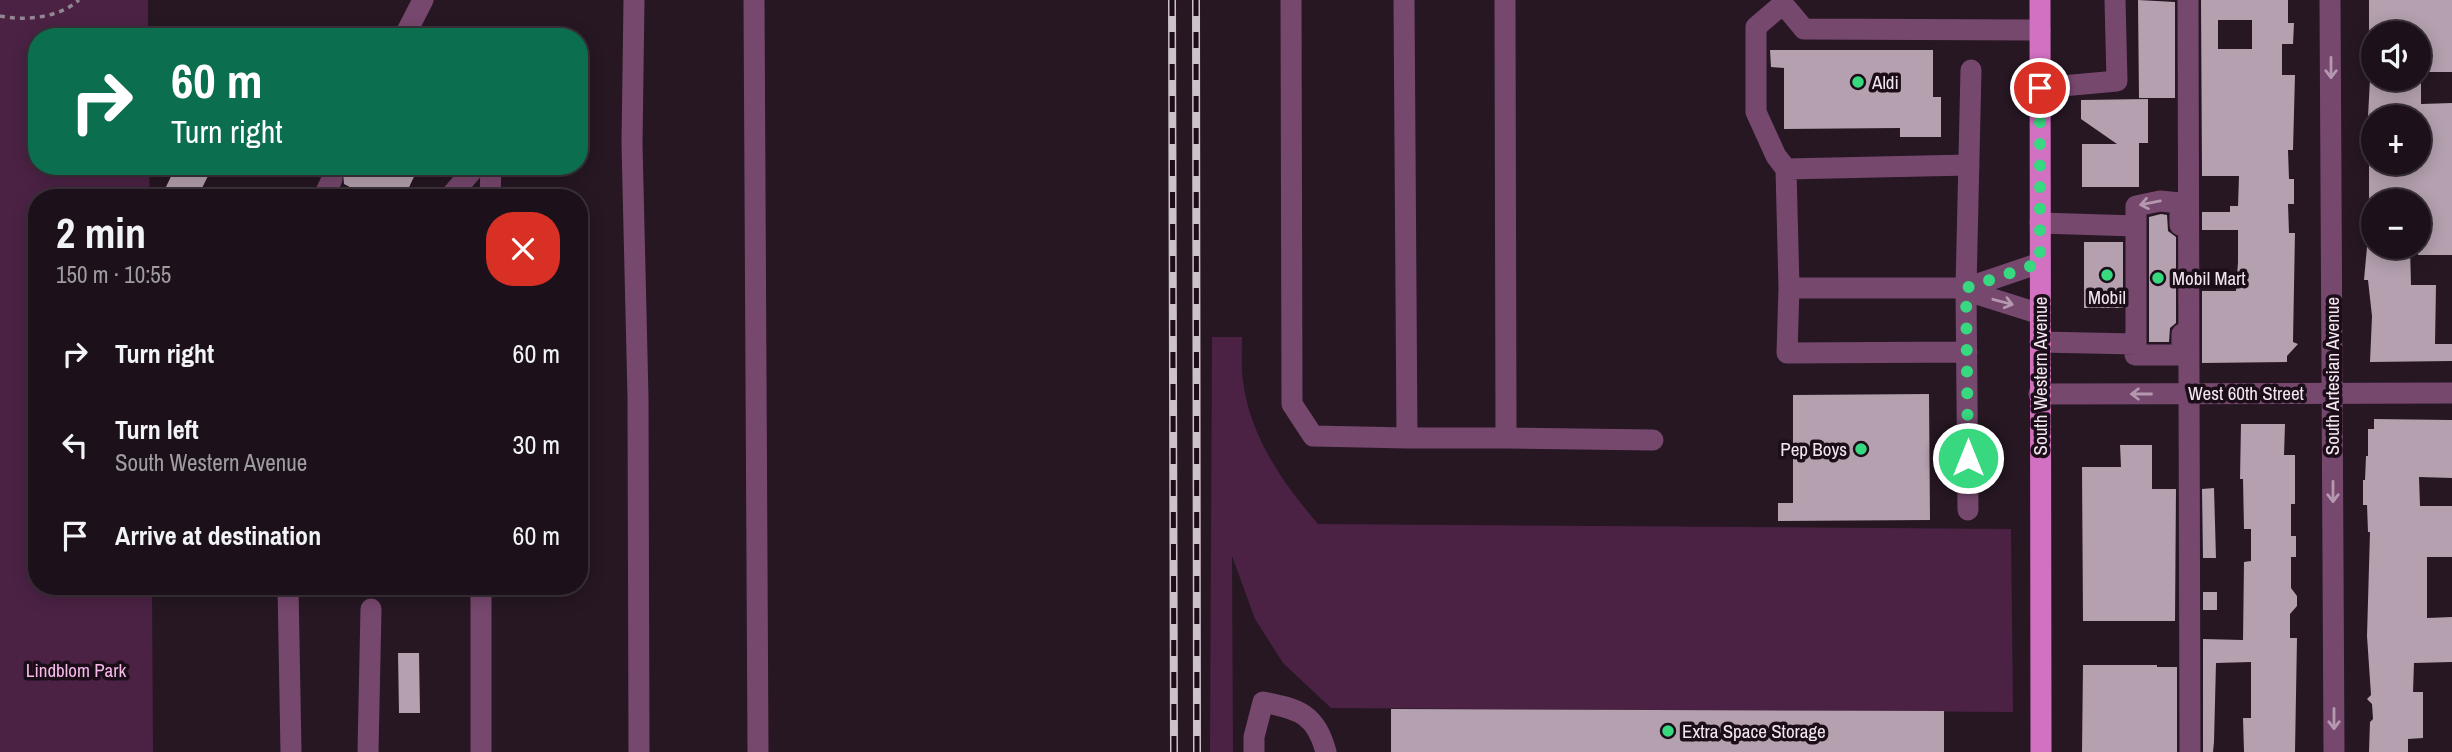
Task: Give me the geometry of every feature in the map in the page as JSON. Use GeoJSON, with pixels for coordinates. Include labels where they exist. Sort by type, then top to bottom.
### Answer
{"type":"FeatureCollection","features":[{"type":"Feature","properties":{"kind":"main road","name":"South Western Avenue"},"geometry":{"type":"LineString","coordinates":[[2040,0],[2041,752]]}},
{"type":"Feature","properties":{"kind":"street"},"geometry":{"type":"LineString","coordinates":[[409,28],[423,0]]}},
{"type":"Feature","properties":{"kind":"street"},"geometry":{"type":"LineString","coordinates":[[634,0],[632,144],[638,397],[639,752]]}},
{"type":"Feature","properties":{"kind":"street"},"geometry":{"type":"LineString","coordinates":[[754,0],[758,752]]}},
{"type":"Feature","properties":{"kind":"street"},"geometry":{"type":"LineString","coordinates":[[1291,0],[1292,404],[1313,436],[1653,440]]}},
{"type":"Feature","properties":{"kind":"street"},"geometry":{"type":"LineString","coordinates":[[1404,0],[1407,438]]}},
{"type":"Feature","properties":{"kind":"street"},"geometry":{"type":"LineString","coordinates":[[1505,0],[1506,438]]}},
{"type":"Feature","properties":{"kind":"street"},"geometry":{"type":"LineString","coordinates":[[2040,88],[2118,80],[2115,0]]}},
{"type":"Feature","properties":{"kind":"street"},"geometry":{"type":"LineString","coordinates":[[2188,0],[2190,752]]}},
{"type":"Feature","properties":{"kind":"street","name":"South Artesian Avenue"},"geometry":{"type":"LineString","coordinates":[[2330,0],[2334,752]]}},
{"type":"Feature","properties":{"kind":"street"},"geometry":{"type":"LineString","coordinates":[[1967,352],[1787,353],[1789,288],[1786,169],[1776,156],[1756,112],[1756,27],[1783,2],[1804,29],[2040,30]]}},
{"type":"Feature","properties":{"kind":"street"},"geometry":{"type":"LineString","coordinates":[[1968,510],[1966,288],[1970,70]]}},
{"type":"Feature","properties":{"kind":"street"},"geometry":{"type":"LineString","coordinates":[[1786,169],[1969,165]]}},
{"type":"Feature","properties":{"kind":"street"},"geometry":{"type":"LineString","coordinates":[[457,189],[469,175]]}},
{"type":"Feature","properties":{"kind":"street"},"geometry":{"type":"LineString","coordinates":[[2160,201],[2180,202],[2182,355],[2135,355],[2136,344],[2136,206],[2160,201]]}},
{"type":"Feature","properties":{"kind":"street"},"geometry":{"type":"LineString","coordinates":[[2040,223],[2136,226]]}},
{"type":"Feature","properties":{"kind":"street"},"geometry":{"type":"LineString","coordinates":[[1789,288],[1966,288],[2040,263]]}},
{"type":"Feature","properties":{"kind":"street"},"geometry":{"type":"LineString","coordinates":[[1966,288],[2040,314]]}},
{"type":"Feature","properties":{"kind":"street"},"geometry":{"type":"LineString","coordinates":[[2040,342],[2136,344]]}},
{"type":"Feature","properties":{"kind":"street","name":"West 60th Street"},"geometry":{"type":"LineString","coordinates":[[2039,394],[2452,393]]}},
{"type":"Feature","properties":{"kind":"street"},"geometry":{"type":"LineString","coordinates":[[288,595],[291,752]]}},
{"type":"Feature","properties":{"kind":"street"},"geometry":{"type":"LineString","coordinates":[[481,595],[481,752]]}},
{"type":"Feature","properties":{"kind":"street"},"geometry":{"type":"LineString","coordinates":[[368,752],[371,609]]}},
{"type":"Feature","properties":{"kind":"street"},"geometry":{"type":"LineString","coordinates":[[1254,752],[1254,737],[1263,702],[1294,708],[1320,730],[1326,752]]}},
{"type":"Feature","properties":{"kind":"path"},"geometry":{"type":"LineString","coordinates":[[0,16],[15,19],[37,17],[72,6],[79,0]]}},
{"type":"Feature","properties":{"kind":"green space","name":"Lindblom Park"},"geometry":{"type":"Polygon","coordinates":[[[0,0],[148,0],[148,28],[28,28],[28,175],[149,175],[150,189],[28,189],[28,595],[152,595],[153,752],[0,752],[0,0]]]}},
{"type":"Feature","properties":{"kind":"green space"},"geometry":{"type":"Polygon","coordinates":[[[1212,337],[1242,337],[1243,381],[1253,421],[1281,476],[1318,524],[2011,529],[2013,712],[1331,708],[1283,663],[1255,619],[1232,556],[1233,752],[1210,752],[1212,337]]]}},
{"type":"Feature","properties":{"kind":"building"},"geometry":{"type":"Polygon","coordinates":[[[2138,0],[2175,2],[2175,98],[2139,98],[2138,0]]]}},
{"type":"Feature","properties":{"kind":"building"},"geometry":{"type":"Polygon","coordinates":[[[2201,0],[2288,0],[2288,23],[2294,23],[2293,44],[2282,44],[2282,75],[2295,75],[2293,150],[2288,150],[2289,179],[2294,179],[2294,204],[2288,204],[2289,233],[2295,233],[2293,342],[2298,344],[2287,356],[2287,362],[2202,363],[2202,291],[2236,291],[2238,230],[2202,230],[2202,212],[2230,212],[2230,206],[2238,206],[2239,176],[2202,176],[2201,0]],[[2218,20],[2218,49],[2252,49],[2252,20],[2218,20]]]}},
{"type":"Feature","properties":{"kind":"building"},"geometry":{"type":"Polygon","coordinates":[[[2369,0],[2452,0],[2452,72],[2431,72],[2431,21],[2369,21],[2369,0]]]}},
{"type":"Feature","properties":{"kind":"building","name":"Aldi"},"geometry":{"type":"Polygon","coordinates":[[[1770,50],[1933,50],[1933,97],[1941,97],[1941,137],[1900,137],[1900,128],[1784,129],[1784,68],[1771,67],[1770,50]]]}},
{"type":"Feature","properties":{"kind":"building"},"geometry":{"type":"Polygon","coordinates":[[[2369,91],[2421,91],[2421,104],[2452,103],[2452,255],[2431,255],[2431,189],[2369,189],[2369,175],[2431,175],[2431,105],[2369,105],[2369,91]]]}},
{"type":"Feature","properties":{"kind":"building"},"geometry":{"type":"Polygon","coordinates":[[[2148,99],[2148,143],[2139,143],[2139,187],[2082,187],[2082,144],[2117,144],[2081,119],[2081,100],[2148,99]]]}},
{"type":"Feature","properties":{"kind":"building"},"geometry":{"type":"Polygon","coordinates":[[[172,175],[208,175],[202,189],[165,189],[172,175]]]}},
{"type":"Feature","properties":{"kind":"building"},"geometry":{"type":"Polygon","coordinates":[[[343,175],[415,175],[408,189],[354,189],[344,184],[343,175]]]}},
{"type":"Feature","properties":{"kind":"building"},"geometry":{"type":"Polygon","coordinates":[[[2167,215],[2168,231],[2176,237],[2176,323],[2170,328],[2169,342],[2149,342],[2149,217],[2167,215]]]}},
{"type":"Feature","properties":{"kind":"building","name":"Mobil"},"geometry":{"type":"Polygon","coordinates":[[[2084,242],[2123,242],[2123,308],[2084,308],[2084,242]]]}},
{"type":"Feature","properties":{"kind":"building"},"geometry":{"type":"Polygon","coordinates":[[[2366,259],[2410,259],[2411,285],[2436,285],[2435,344],[2452,344],[2452,361],[2370,362],[2372,316],[2368,280],[2364,280],[2366,259]]]}},
{"type":"Feature","properties":{"kind":"building","name":"Pep Boys"},"geometry":{"type":"Polygon","coordinates":[[[1929,394],[1930,520],[1778,521],[1778,503],[1793,503],[1793,395],[1929,394]]]}},
{"type":"Feature","properties":{"kind":"building"},"geometry":{"type":"Polygon","coordinates":[[[2374,419],[2452,420],[2452,478],[2419,477],[2420,506],[2452,506],[2452,557],[2427,557],[2427,618],[2452,617],[2452,662],[2414,663],[2413,692],[2423,692],[2423,738],[2408,739],[2408,752],[2369,752],[2370,722],[2373,719],[2372,704],[2367,699],[2371,695],[2367,636],[2370,532],[2367,505],[2363,505],[2363,480],[2368,456],[2368,429],[2374,429],[2374,419]]]}},
{"type":"Feature","properties":{"kind":"building"},"geometry":{"type":"Polygon","coordinates":[[[2241,424],[2285,424],[2284,455],[2295,455],[2295,504],[2291,504],[2291,536],[2296,536],[2296,557],[2291,557],[2291,588],[2297,596],[2297,606],[2290,614],[2290,638],[2297,638],[2295,752],[2244,752],[2243,718],[2251,718],[2251,662],[2216,663],[2213,752],[2203,752],[2203,639],[2243,640],[2244,562],[2251,561],[2251,529],[2244,529],[2243,479],[2240,479],[2241,424]]]}},
{"type":"Feature","properties":{"kind":"building"},"geometry":{"type":"Polygon","coordinates":[[[2120,445],[2152,445],[2152,489],[2176,489],[2175,621],[2083,621],[2082,467],[2121,467],[2120,445]]]}},
{"type":"Feature","properties":{"kind":"building"},"geometry":{"type":"Polygon","coordinates":[[[2214,488],[2216,558],[2203,558],[2202,489],[2214,488]]]}},
{"type":"Feature","properties":{"kind":"building"},"geometry":{"type":"Polygon","coordinates":[[[2203,592],[2217,592],[2217,610],[2203,610],[2203,592]]]}},
{"type":"Feature","properties":{"kind":"building"},"geometry":{"type":"Polygon","coordinates":[[[398,653],[419,653],[420,713],[399,713],[398,653]]]}},
{"type":"Feature","properties":{"kind":"building"},"geometry":{"type":"Polygon","coordinates":[[[2083,665],[2177,667],[2177,752],[2082,752],[2083,665]]]}},
{"type":"Feature","properties":{"kind":"building","name":"Extra Space Storage"},"geometry":{"type":"Polygon","coordinates":[[[1391,709],[1944,711],[1944,752],[1391,752],[1391,709]]]}},
{"type":"Feature","properties":{"kind":"railway"},"geometry":{"type":"LineString","coordinates":[[1172,0],[1174,752]]}},
{"type":"Feature","properties":{"kind":"railway"},"geometry":{"type":"LineString","coordinates":[[1196,0],[1197,752]]}},
{"type":"Feature","properties":{"kind":"place","name":"Aldi"},"geometry":{"type":"Point","coordinates":[1858,82]}},
{"type":"Feature","properties":{"kind":"place","name":"Mobil"},"geometry":{"type":"Point","coordinates":[2107,275]}},
{"type":"Feature","properties":{"kind":"place","name":"Mobil Mart"},"geometry":{"type":"Point","coordinates":[2158,278]}},
{"type":"Feature","properties":{"kind":"place","name":"Pep Boys"},"geometry":{"type":"Point","coordinates":[1861,449]}},
{"type":"Feature","properties":{"kind":"place","name":"Extra Space Storage"},"geometry":{"type":"Point","coordinates":[1668,731]}},
{"type":"Feature","properties":{"kind":"route"},"geometry":{"type":"LineString","coordinates":[[1968,458],[1966,288],[2040,263],[2040,88]]}}]}
